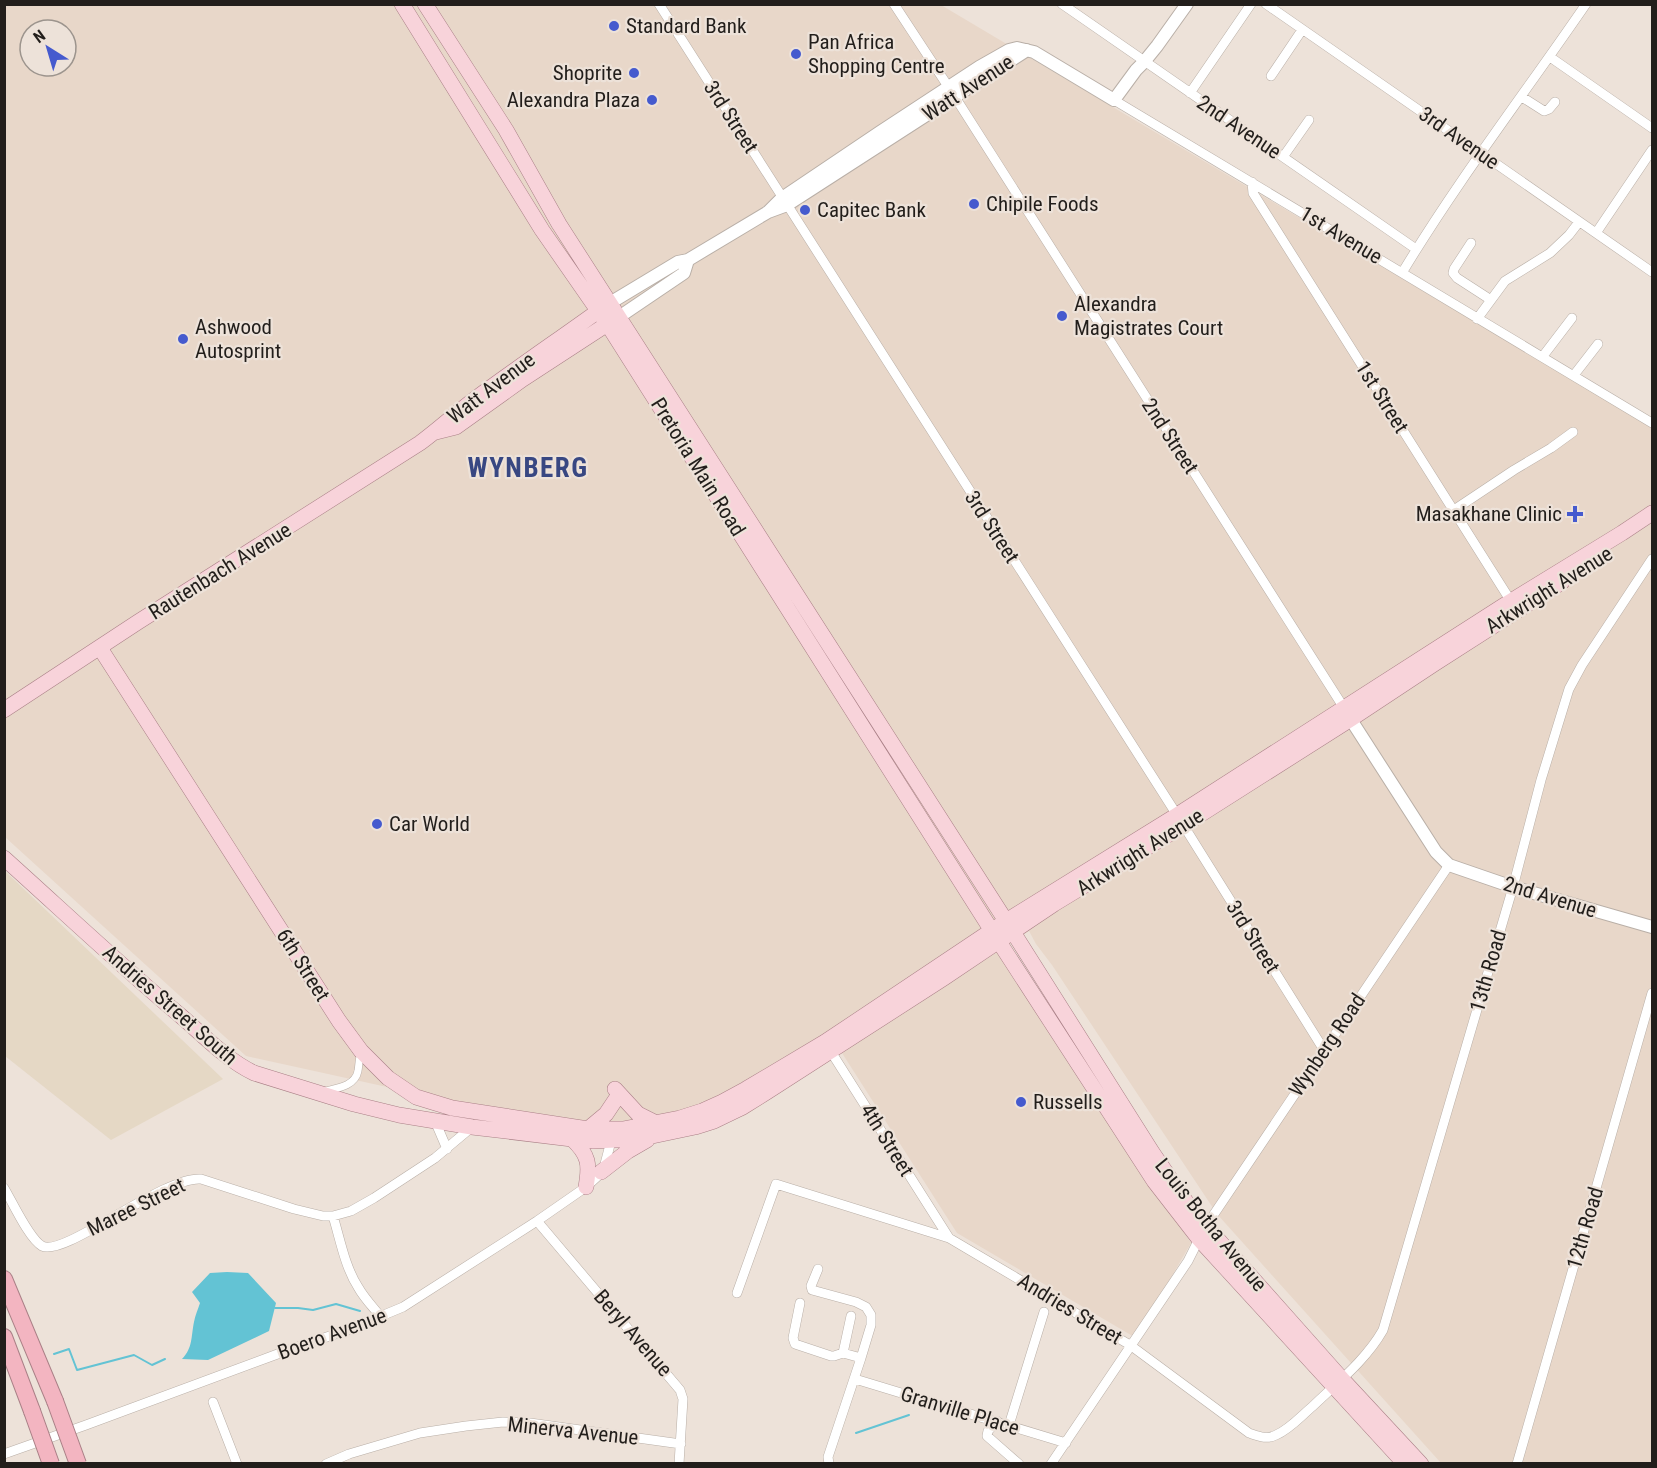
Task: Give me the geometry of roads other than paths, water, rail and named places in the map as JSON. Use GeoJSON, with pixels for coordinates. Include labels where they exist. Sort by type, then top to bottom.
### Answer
{"type":"FeatureCollection","features":[{"type":"Feature","properties":{"kind":"highway"},"geometry":{"type":"LineString","coordinates":[[4,1279],[55,1401],[78,1464]]}},
{"type":"Feature","properties":{"kind":"highway"},"geometry":{"type":"LineString","coordinates":[[4,1337],[51,1464]]}},
{"type":"Feature","properties":{"kind":"main road","name":"Pretoria Main Road"},"geometry":{"type":"LineString","coordinates":[[402,4],[542,230],[604,307]]}},
{"type":"Feature","properties":{"kind":"main road","name":"Pretoria Main Road"},"geometry":{"type":"LineString","coordinates":[[425,4],[506,130],[604,307],[995,936]]}},
{"type":"Feature","properties":{"kind":"main road","name":"Watt Avenue"},"geometry":{"type":"LineString","coordinates":[[436,432],[456,427],[511,380],[604,307]]}},
{"type":"Feature","properties":{"kind":"main road","name":"Pretoria Main Road"},"geometry":{"type":"LineString","coordinates":[[613,321],[673,398],[1009,927]]}},
{"type":"Feature","properties":{"kind":"main road","name":"Watt Avenue"},"geometry":{"type":"LineString","coordinates":[[511,380],[613,321]]}},
{"type":"Feature","properties":{"kind":"main road","name":"Rautenbach Avenue"},"geometry":{"type":"LineString","coordinates":[[4,710],[436,432]]}},
{"type":"Feature","properties":{"kind":"main road","name":"Arkwright Avenue"},"geometry":{"type":"LineString","coordinates":[[613,1135],[656,1130],[722,1102],[772,1074],[828,1047],[1009,927],[1054,904],[1514,606],[1653,513]]}},
{"type":"Feature","properties":{"kind":"main road","name":"Arkwright Avenue"},"geometry":{"type":"LineString","coordinates":[[1514,606],[1653,524]]}},
{"type":"Feature","properties":{"kind":"main road","name":"6th Street"},"geometry":{"type":"LineString","coordinates":[[100,648],[339,1021],[361,1051],[388,1078],[404,1090],[432,1103],[472,1112],[588,1129],[613,1135]]}},
{"type":"Feature","properties":{"kind":"main road","name":"Arkwright Avenue"},"geometry":{"type":"LineString","coordinates":[[1009,927],[1023,911],[1181,820]]}},
{"type":"Feature","properties":{"kind":"main road","name":"Andries Street South"},"geometry":{"type":"LineString","coordinates":[[4,858],[226,1056],[254,1073],[376,1110],[435,1121],[572,1139],[613,1135]]}},
{"type":"Feature","properties":{"kind":"main road"},"geometry":{"type":"LineString","coordinates":[[994,902],[1023,911]]}},
{"type":"Feature","properties":{"kind":"main road"},"geometry":{"type":"LineString","coordinates":[[976,941],[980,926],[980,911]]}},
{"type":"Feature","properties":{"kind":"main road","name":"Louis Botha Avenue"},"geometry":{"type":"LineString","coordinates":[[1009,927],[1152,1152],[1189,1206],[1215,1256],[1338,1383],[1421,1464]]}},
{"type":"Feature","properties":{"kind":"main road","name":"Arkwright Avenue"},"geometry":{"type":"LineString","coordinates":[[828,1047],[976,941],[995,936]]}},
{"type":"Feature","properties":{"kind":"main road","name":"Louis Botha Avenue"},"geometry":{"type":"LineString","coordinates":[[995,936],[1154,1181],[1203,1232],[1338,1383],[1405,1464]]}},
{"type":"Feature","properties":{"kind":"main road"},"geometry":{"type":"LineString","coordinates":[[588,1129],[606,1114],[616,1094],[656,1130],[602,1172]]}},
{"type":"Feature","properties":{"kind":"main road"},"geometry":{"type":"LineString","coordinates":[[572,1139],[587,1158],[589,1166],[586,1187]]}},
{"type":"Feature","properties":{"kind":"street","name":"3rd Street"},"geometry":{"type":"LineString","coordinates":[[659,4],[1181,820],[1324,1050]]}},
{"type":"Feature","properties":{"kind":"street","name":"2nd Street"},"geometry":{"type":"LineString","coordinates":[[894,4],[1347,714],[1436,852],[1449,865]]}},
{"type":"Feature","properties":{"kind":"street","name":"2nd Avenue"},"geometry":{"type":"LineString","coordinates":[[1062,4],[1140,64],[1190,93],[1416,249]]}},
{"type":"Feature","properties":{"kind":"street"},"geometry":{"type":"LineString","coordinates":[[1140,64],[1178,4]]}},
{"type":"Feature","properties":{"kind":"street"},"geometry":{"type":"LineString","coordinates":[[1114,100],[1187,4]]}},
{"type":"Feature","properties":{"kind":"street"},"geometry":{"type":"LineString","coordinates":[[1190,93],[1251,4]]}},
{"type":"Feature","properties":{"kind":"street","name":"3rd Avenue"},"geometry":{"type":"LineString","coordinates":[[1266,4],[1653,272]]}},
{"type":"Feature","properties":{"kind":"street"},"geometry":{"type":"LineString","coordinates":[[1402,273],[1416,249],[1586,4]]}},
{"type":"Feature","properties":{"kind":"street"},"geometry":{"type":"LineString","coordinates":[[1271,76],[1302,30]]}},
{"type":"Feature","properties":{"kind":"street","name":"Watt Avenue"},"geometry":{"type":"LineString","coordinates":[[604,307],[785,202],[951,92],[1002,53],[1017,48],[1027,50]]}},
{"type":"Feature","properties":{"kind":"street","name":"1st Avenue"},"geometry":{"type":"LineString","coordinates":[[1027,50],[1653,423]]}},
{"type":"Feature","properties":{"kind":"street"},"geometry":{"type":"LineString","coordinates":[[1550,57],[1653,128]]}},
{"type":"Feature","properties":{"kind":"street"},"geometry":{"type":"LineString","coordinates":[[1522,97],[1544,111],[1555,102]]}},
{"type":"Feature","properties":{"kind":"street"},"geometry":{"type":"LineString","coordinates":[[1283,157],[1309,120]]}},
{"type":"Feature","properties":{"kind":"street"},"geometry":{"type":"LineString","coordinates":[[1596,233],[1653,150]]}},
{"type":"Feature","properties":{"kind":"street","name":"1st Street"},"geometry":{"type":"LineString","coordinates":[[1252,182],[1254,193],[1514,606]]}},
{"type":"Feature","properties":{"kind":"street"},"geometry":{"type":"LineString","coordinates":[[1477,319],[1510,277],[1542,260],[1579,222]]}},
{"type":"Feature","properties":{"kind":"street"},"geometry":{"type":"LineString","coordinates":[[1471,243],[1454,269],[1454,273],[1457,278],[1491,300]]}},
{"type":"Feature","properties":{"kind":"street","name":"Watt Avenue"},"geometry":{"type":"LineString","coordinates":[[613,321],[684,273],[688,260]]}},
{"type":"Feature","properties":{"kind":"street"},"geometry":{"type":"LineString","coordinates":[[1543,356],[1572,318]]}},
{"type":"Feature","properties":{"kind":"street"},"geometry":{"type":"LineString","coordinates":[[1574,375],[1598,344]]}},
{"type":"Feature","properties":{"kind":"street"},"geometry":{"type":"LineString","coordinates":[[1454,510],[1573,432]]}},
{"type":"Feature","properties":{"kind":"street","name":"13th Road"},"geometry":{"type":"LineString","coordinates":[[1338,1383],[1383,1330],[1569,689],[1578,671],[1653,559]]}},
{"type":"Feature","properties":{"kind":"street","name":"2nd Avenue"},"geometry":{"type":"LineString","coordinates":[[1449,865],[1513,887],[1653,927]]}},
{"type":"Feature","properties":{"kind":"street","name":"Wynberg Road"},"geometry":{"type":"LineString","coordinates":[[1052,1464],[1188,1261],[1203,1232],[1449,865]]}},
{"type":"Feature","properties":{"kind":"street","name":"12th Road"},"geometry":{"type":"LineString","coordinates":[[1517,1464],[1653,993]]}},
{"type":"Feature","properties":{"kind":"street","name":"4th Street"},"geometry":{"type":"LineString","coordinates":[[828,1047],[949,1238]]}},
{"type":"Feature","properties":{"kind":"street"},"geometry":{"type":"LineString","coordinates":[[317,1093],[347,1085],[354,1080],[358,1073],[358,1059],[361,1051]]}},
{"type":"Feature","properties":{"kind":"street"},"geometry":{"type":"LineString","coordinates":[[435,1121],[447,1149]]}},
{"type":"Feature","properties":{"kind":"street","name":"Maree Street"},"geometry":{"type":"LineString","coordinates":[[4,1188],[33,1237],[40,1245],[48,1248],[98,1226],[166,1188],[194,1179],[201,1179],[294,1209],[333,1216],[359,1207],[447,1149],[472,1127]]}},
{"type":"Feature","properties":{"kind":"street","name":"Boero Avenue"},"geometry":{"type":"LineString","coordinates":[[4,1454],[403,1307],[586,1187],[602,1172],[613,1135]]}},
{"type":"Feature","properties":{"kind":"street","name":"Andries Street"},"geometry":{"type":"LineString","coordinates":[[737,1293],[776,1184],[949,1238],[1130,1345],[1234,1423],[1257,1436],[1270,1437],[1284,1431],[1338,1383]]}},
{"type":"Feature","properties":{"kind":"street"},"geometry":{"type":"LineString","coordinates":[[333,1216],[355,1283],[381,1317]]}},
{"type":"Feature","properties":{"kind":"street","name":"Beryl Avenue"},"geometry":{"type":"LineString","coordinates":[[537,1221],[680,1390],[683,1399],[679,1464]]}},
{"type":"Feature","properties":{"kind":"street"},"geometry":{"type":"LineString","coordinates":[[1188,1261],[1207,1251],[1215,1256]]}},
{"type":"Feature","properties":{"kind":"street"},"geometry":{"type":"LineString","coordinates":[[818,1269],[811,1286],[812,1290],[856,1302],[866,1308],[871,1315],[871,1324],[855,1379],[828,1457],[829,1464]]}},
{"type":"Feature","properties":{"kind":"street"},"geometry":{"type":"LineString","coordinates":[[800,1304],[793,1338],[795,1344],[831,1356],[843,1353],[861,1358]]}},
{"type":"Feature","properties":{"kind":"street"},"geometry":{"type":"LineString","coordinates":[[1009,1425],[1044,1312]]}},
{"type":"Feature","properties":{"kind":"street"},"geometry":{"type":"LineString","coordinates":[[843,1353],[852,1316]]}},
{"type":"Feature","properties":{"kind":"street","name":"Granville Place"},"geometry":{"type":"LineString","coordinates":[[855,1379],[1066,1443]]}},
{"type":"Feature","properties":{"kind":"street"},"geometry":{"type":"LineString","coordinates":[[213,1402],[237,1464]]}},
{"type":"Feature","properties":{"kind":"street"},"geometry":{"type":"LineString","coordinates":[[997,1421],[988,1431],[987,1436],[1019,1464]]}},
{"type":"Feature","properties":{"kind":"street","name":"Minerva Avenue"},"geometry":{"type":"LineString","coordinates":[[326,1464],[349,1454],[420,1433],[503,1422],[530,1423],[681,1444]]}},
{"type":"Feature","properties":{"kind":"water"},"geometry":{"type":"Polygon","coordinates":[[[210,1273],[248,1273],[276,1303],[269,1331],[208,1360],[182,1359],[190,1346],[194,1320],[200,1303],[192,1292],[210,1273]]]}},
{"type":"Feature","properties":{"kind":"waterway"},"geometry":{"type":"LineString","coordinates":[[275,1308],[313,1310],[336,1304],[360,1311]]}},
{"type":"Feature","properties":{"kind":"waterway"},"geometry":{"type":"LineString","coordinates":[[54,1354],[69,1349],[77,1370],[134,1355],[152,1365],[165,1359]]}},
{"type":"Feature","properties":{"kind":"waterway"},"geometry":{"type":"LineString","coordinates":[[856,1433],[909,1415]]}},
{"type":"Feature","properties":{"kind":"place","name":"Standard Bank"},"geometry":{"type":"Point","coordinates":[614,26]}},
{"type":"Feature","properties":{"kind":"place","name":"Pan Africa Shopping Centre"},"geometry":{"type":"Point","coordinates":[796,54]}},
{"type":"Feature","properties":{"kind":"place","name":"Shoprite"},"geometry":{"type":"Point","coordinates":[634,73]}},
{"type":"Feature","properties":{"kind":"place","name":"Alexandra Plaza"},"geometry":{"type":"Point","coordinates":[652,100]}},
{"type":"Feature","properties":{"kind":"place","name":"Chipile Foods"},"geometry":{"type":"Point","coordinates":[974,204]}},
{"type":"Feature","properties":{"kind":"place","name":"Capitec Bank"},"geometry":{"type":"Point","coordinates":[805,210]}},
{"type":"Feature","properties":{"kind":"place","name":"Alexandra Magistrates Court"},"geometry":{"type":"Point","coordinates":[1062,316]}},
{"type":"Feature","properties":{"kind":"place","name":"Ashwood Autosprint"},"geometry":{"type":"Point","coordinates":[183,339]}},
{"type":"Feature","properties":{"kind":"place","name":"Masakhane Clinic"},"geometry":{"type":"Point","coordinates":[1575,514]}},
{"type":"Feature","properties":{"kind":"place","name":"Car World"},"geometry":{"type":"Point","coordinates":[377,824]}},
{"type":"Feature","properties":{"kind":"place","name":"Russells"},"geometry":{"type":"Point","coordinates":[1021,1102]}},
{"type":"Feature","properties":{"kind":"district","name":"WYNBERG"},"geometry":{"type":"Point","coordinates":[528,468]}}]}
